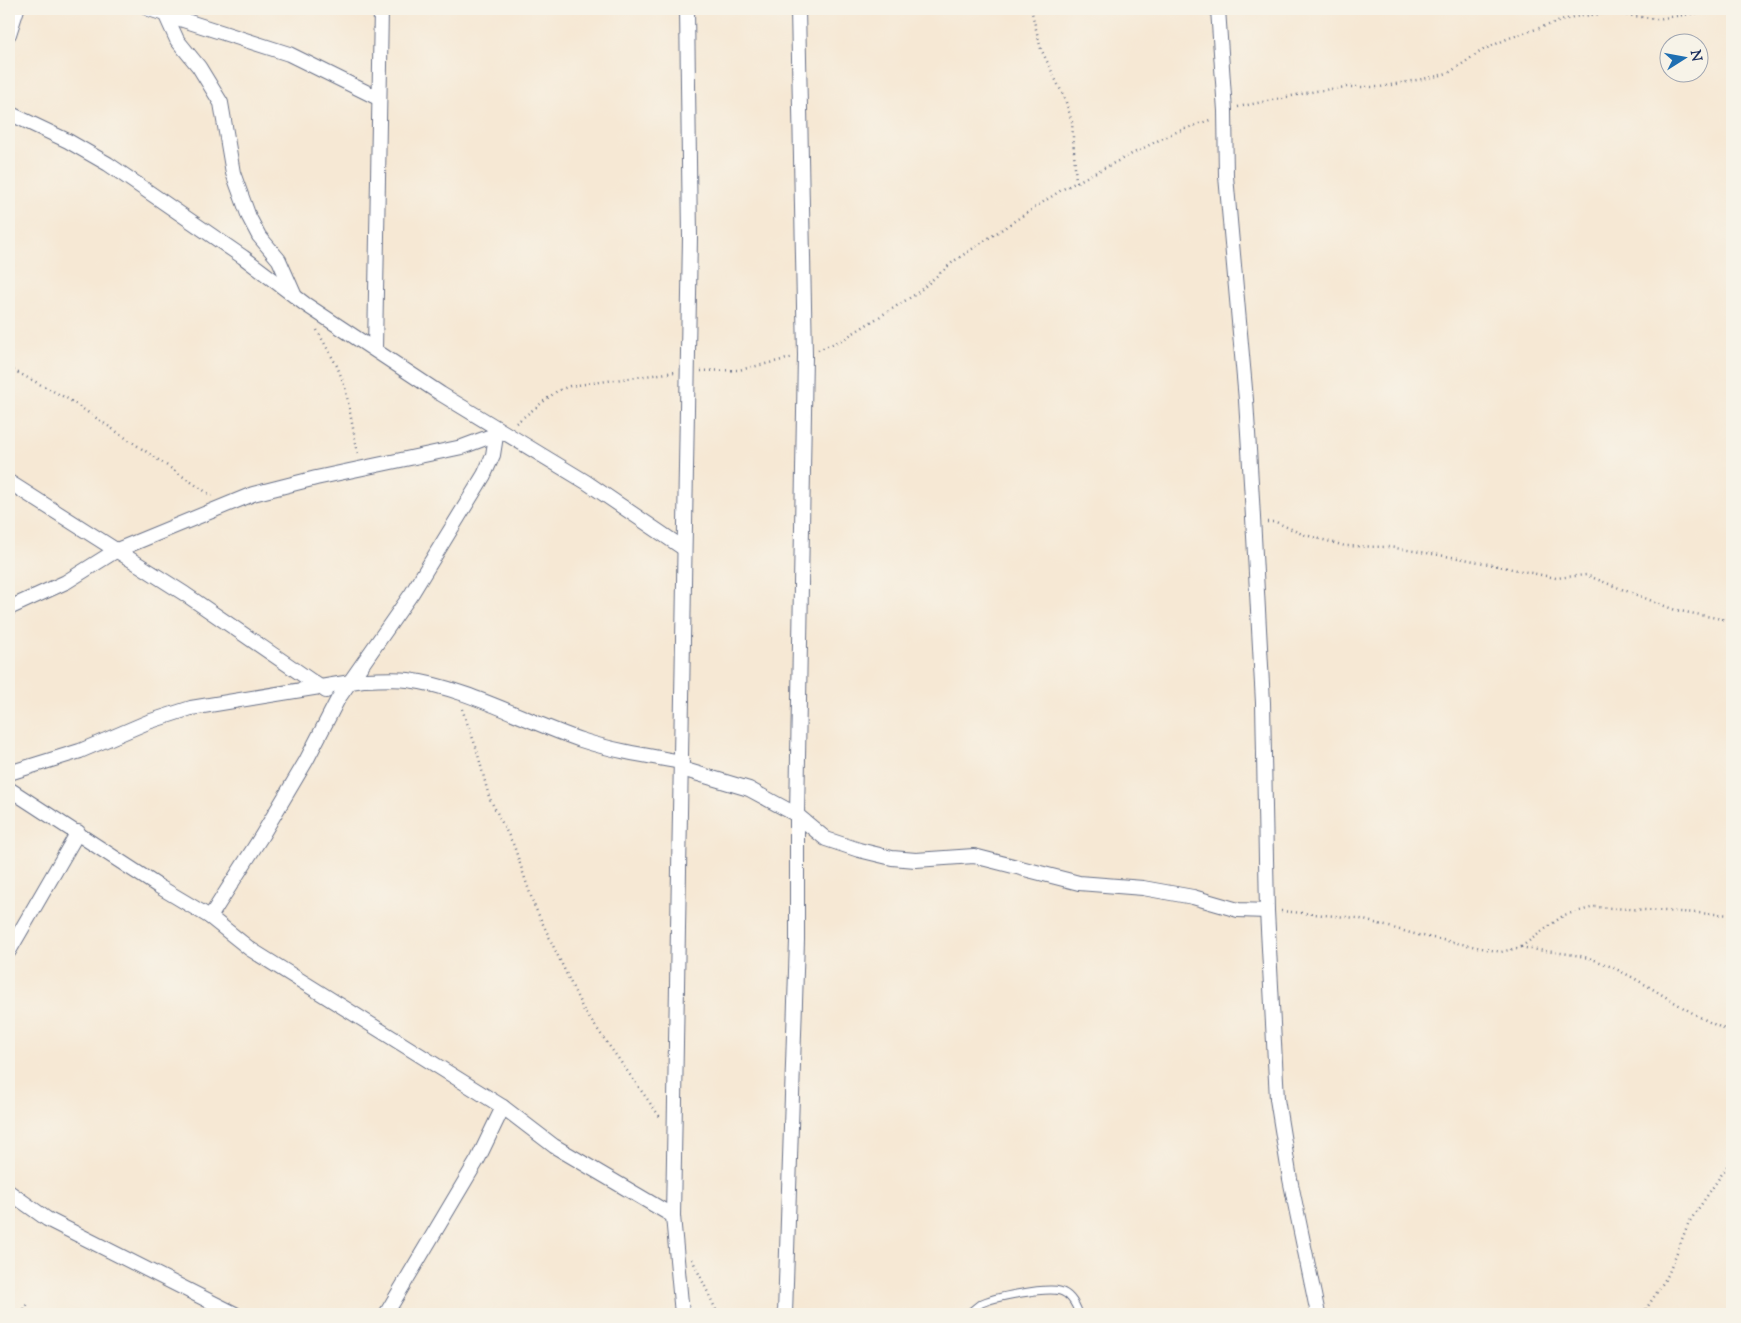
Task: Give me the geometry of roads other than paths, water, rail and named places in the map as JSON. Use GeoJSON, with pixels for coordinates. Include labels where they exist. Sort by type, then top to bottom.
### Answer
{"type":"FeatureCollection","features":[{"type":"Feature","properties":{"kind":"street"},"geometry":{"type":"LineString","coordinates":[[9,34],[17,9]]}},
{"type":"Feature","properties":{"kind":"street"},"geometry":{"type":"LineString","coordinates":[[149,9],[164,11],[289,54],[378,98]]}},
{"type":"Feature","properties":{"kind":"street"},"geometry":{"type":"LineString","coordinates":[[375,349],[378,98],[382,9]]}},
{"type":"Feature","properties":{"kind":"street"},"geometry":{"type":"LineString","coordinates":[[682,1314],[673,1216],[682,765],[683,548],[690,237],[687,9]]}},
{"type":"Feature","properties":{"kind":"street"},"geometry":{"type":"LineString","coordinates":[[785,1314],[797,940],[797,815],[805,355],[798,9]]}},
{"type":"Feature","properties":{"kind":"street"},"geometry":{"type":"LineString","coordinates":[[1218,9],[1225,111],[1226,176],[1246,400],[1263,703],[1267,911],[1277,1099],[1290,1179],[1318,1314]]}},
{"type":"Feature","properties":{"kind":"street"},"geometry":{"type":"LineString","coordinates":[[164,11],[177,40],[199,67],[221,103],[233,173],[248,217],[259,236],[279,260],[295,297]]}},
{"type":"Feature","properties":{"kind":"street"},"geometry":{"type":"LineString","coordinates":[[9,113],[68,141],[108,164],[243,257],[295,297],[500,433],[654,526],[683,548]]}},
{"type":"Feature","properties":{"kind":"street"},"geometry":{"type":"LineString","coordinates":[[9,608],[66,582],[117,550],[253,494],[360,468],[462,447],[500,433]]}},
{"type":"Feature","properties":{"kind":"street"},"geometry":{"type":"LineString","coordinates":[[210,916],[261,837],[306,761],[338,699],[412,593],[484,475],[500,433]]}},
{"type":"Feature","properties":{"kind":"street"},"geometry":{"type":"LineString","coordinates":[[9,482],[117,550],[338,699]]}},
{"type":"Feature","properties":{"kind":"street"},"geometry":{"type":"LineString","coordinates":[[9,773],[80,752],[148,722],[191,708],[350,682],[408,680],[458,693],[537,721],[581,740],[682,765],[749,789],[797,815],[826,839],[859,850],[892,858],[916,860],[974,856],[1079,883],[1143,888],[1193,897],[1238,910],[1267,911]]}},
{"type":"Feature","properties":{"kind":"street"},"geometry":{"type":"LineString","coordinates":[[9,789],[78,832],[158,886],[210,916],[250,949],[503,1107],[554,1146],[673,1216]]}},
{"type":"Feature","properties":{"kind":"street"},"geometry":{"type":"LineString","coordinates":[[9,951],[78,832]]}},
{"type":"Feature","properties":{"kind":"street"},"geometry":{"type":"LineString","coordinates":[[386,1314],[478,1159],[503,1107]]}},
{"type":"Feature","properties":{"kind":"street"},"geometry":{"type":"LineString","coordinates":[[9,1192],[47,1219],[235,1314]]}},
{"type":"Feature","properties":{"kind":"lane"},"geometry":{"type":"LineString","coordinates":[[968,1314],[980,1304],[994,1298],[1032,1292],[1060,1291],[1072,1298],[1079,1314]]}}]}
